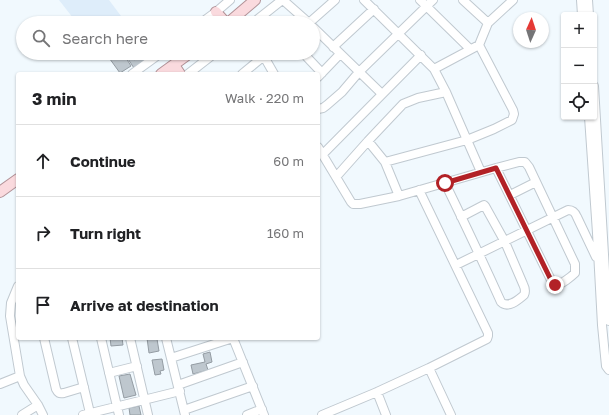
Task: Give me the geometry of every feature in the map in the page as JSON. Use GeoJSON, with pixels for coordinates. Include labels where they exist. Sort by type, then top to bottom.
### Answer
{"type":"FeatureCollection","features":[{"type":"Feature","properties":{"kind":"main road"},"geometry":{"type":"LineString","coordinates":[[243,16],[255,0]]}},
{"type":"Feature","properties":{"kind":"main road"},"geometry":{"type":"LineString","coordinates":[[216,12],[220,16]]}},
{"type":"Feature","properties":{"kind":"main road"},"geometry":{"type":"LineString","coordinates":[[165,72],[181,60]]}},
{"type":"Feature","properties":{"kind":"main road"},"geometry":{"type":"LineString","coordinates":[[174,65],[179,72]]}},
{"type":"Feature","properties":{"kind":"main road"},"geometry":{"type":"LineString","coordinates":[[0,192],[16,180]]}},
{"type":"Feature","properties":{"kind":"street"},"geometry":{"type":"LineString","coordinates":[[211,16],[230,0]]}},
{"type":"Feature","properties":{"kind":"street"},"geometry":{"type":"LineString","coordinates":[[262,16],[282,0],[296,16]]}},
{"type":"Feature","properties":{"kind":"street"},"geometry":{"type":"LineString","coordinates":[[317,16],[335,0]]}},
{"type":"Feature","properties":{"kind":"street"},"geometry":{"type":"LineString","coordinates":[[364,0],[434,69],[446,92],[481,172]]}},
{"type":"Feature","properties":{"kind":"street"},"geometry":{"type":"LineString","coordinates":[[320,109],[327,105],[342,92],[359,72],[399,34],[423,3],[433,0]]}},
{"type":"Feature","properties":{"kind":"street"},"geometry":{"type":"LineString","coordinates":[[434,69],[479,45],[488,23],[513,0]]}},
{"type":"Feature","properties":{"kind":"street"},"geometry":{"type":"LineString","coordinates":[[583,12],[587,0]]}},
{"type":"Feature","properties":{"kind":"street"},"geometry":{"type":"LineString","coordinates":[[587,0],[589,12]]}},
{"type":"Feature","properties":{"kind":"street"},"geometry":{"type":"LineString","coordinates":[[468,2],[488,23]]}},
{"type":"Feature","properties":{"kind":"street"},"geometry":{"type":"LineString","coordinates":[[423,3],[470,49]]}},
{"type":"Feature","properties":{"kind":"street"},"geometry":{"type":"LineString","coordinates":[[333,47],[374,9]]}},
{"type":"Feature","properties":{"kind":"street"},"geometry":{"type":"LineString","coordinates":[[320,34],[382,94]]}},
{"type":"Feature","properties":{"kind":"street"},"geometry":{"type":"LineString","coordinates":[[385,162],[467,140],[512,120],[514,114],[479,45]]}},
{"type":"Feature","properties":{"kind":"street"},"geometry":{"type":"LineString","coordinates":[[320,75],[340,54]]}},
{"type":"Feature","properties":{"kind":"street"},"geometry":{"type":"LineString","coordinates":[[421,55],[382,94],[320,150],[346,195],[353,204],[360,204],[399,196],[481,172],[496,168],[519,162],[525,162],[529,167],[576,264],[576,271],[574,275],[558,285],[553,284],[496,168]]}},
{"type":"Feature","properties":{"kind":"street"},"geometry":{"type":"LineString","coordinates":[[135,72],[151,60]]}},
{"type":"Feature","properties":{"kind":"street"},"geometry":{"type":"LineString","coordinates":[[191,72],[206,60]]}},
{"type":"Feature","properties":{"kind":"street"},"geometry":{"type":"LineString","coordinates":[[244,72],[257,60]]}},
{"type":"Feature","properties":{"kind":"street"},"geometry":{"type":"LineString","coordinates":[[266,60],[273,72]]}},
{"type":"Feature","properties":{"kind":"street"},"geometry":{"type":"LineString","coordinates":[[308,60],[318,72]]}},
{"type":"Feature","properties":{"kind":"street"},"geometry":{"type":"LineString","coordinates":[[336,177],[403,104],[418,98],[446,92]]}},
{"type":"Feature","properties":{"kind":"street"},"geometry":{"type":"LineString","coordinates":[[589,120],[598,263]]}},
{"type":"Feature","properties":{"kind":"street"},"geometry":{"type":"LineString","coordinates":[[596,120],[605,286],[609,321]]}},
{"type":"Feature","properties":{"kind":"street"},"geometry":{"type":"LineString","coordinates":[[368,141],[385,162],[399,196]]}},
{"type":"Feature","properties":{"kind":"street"},"geometry":{"type":"LineString","coordinates":[[510,195],[536,182]]}},
{"type":"Feature","properties":{"kind":"street"},"geometry":{"type":"LineString","coordinates":[[445,183],[461,217],[480,253],[503,304],[509,305],[524,295],[525,292],[523,284],[504,242],[485,206],[482,206],[461,217]]}},
{"type":"Feature","properties":{"kind":"street"},"geometry":{"type":"LineString","coordinates":[[322,415],[377,392],[487,339],[488,333],[419,190]]}},
{"type":"Feature","properties":{"kind":"street"},"geometry":{"type":"LineString","coordinates":[[456,265],[568,210],[574,212],[594,251],[605,286],[604,349],[606,366],[609,370]]}},
{"type":"Feature","properties":{"kind":"street"},"geometry":{"type":"LineString","coordinates":[[16,292],[11,303],[10,316],[16,334]]}},
{"type":"Feature","properties":{"kind":"street"},"geometry":{"type":"LineString","coordinates":[[17,340],[20,376],[42,415]]}},
{"type":"Feature","properties":{"kind":"street"},"geometry":{"type":"LineString","coordinates":[[44,340],[58,392],[60,394],[84,387]]}},
{"type":"Feature","properties":{"kind":"street"},"geometry":{"type":"LineString","coordinates":[[72,340],[84,387],[87,414],[118,411],[243,362]]}},
{"type":"Feature","properties":{"kind":"street"},"geometry":{"type":"LineString","coordinates":[[101,340],[118,411]]}},
{"type":"Feature","properties":{"kind":"street"},"geometry":{"type":"LineString","coordinates":[[130,340],[148,415]]}},
{"type":"Feature","properties":{"kind":"street"},"geometry":{"type":"LineString","coordinates":[[166,340],[185,412],[253,386]]}},
{"type":"Feature","properties":{"kind":"street"},"geometry":{"type":"LineString","coordinates":[[171,358],[227,340]]}},
{"type":"Feature","properties":{"kind":"street"},"geometry":{"type":"LineString","coordinates":[[234,340],[263,412],[247,415]]}},
{"type":"Feature","properties":{"kind":"street"},"geometry":{"type":"LineString","coordinates":[[109,373],[137,366]]}},
{"type":"Feature","properties":{"kind":"street"},"geometry":{"type":"LineString","coordinates":[[429,368],[451,415]]}},
{"type":"Feature","properties":{"kind":"street"},"geometry":{"type":"LineString","coordinates":[[0,384],[20,376]]}},
{"type":"Feature","properties":{"kind":"street"},"geometry":{"type":"LineString","coordinates":[[377,392],[386,415]]}},
{"type":"Feature","properties":{"kind":"street"},"geometry":{"type":"LineString","coordinates":[[22,415],[37,406]]}},
{"type":"Feature","properties":{"kind":"street"},"geometry":{"type":"LineString","coordinates":[[36,415],[37,406]]}},
{"type":"Feature","properties":{"kind":"shaded area"},"geometry":{"type":"Polygon","coordinates":[[[59,0],[109,0],[121,16],[72,16],[59,0]]]}},
{"type":"Feature","properties":{"kind":"building"},"geometry":{"type":"Polygon","coordinates":[[[111,60],[127,60],[131,66],[119,72],[111,60]]]}},
{"type":"Feature","properties":{"kind":"building"},"geometry":{"type":"Polygon","coordinates":[[[129,60],[146,60],[134,68],[129,60]]]}},
{"type":"Feature","properties":{"kind":"building"},"geometry":{"type":"Polygon","coordinates":[[[110,340],[122,340],[123,345],[111,346],[110,340]]]}},
{"type":"Feature","properties":{"kind":"building"},"geometry":{"type":"Polygon","coordinates":[[[147,340],[157,340],[159,351],[149,353],[147,340]]]}},
{"type":"Feature","properties":{"kind":"building"},"geometry":{"type":"Polygon","coordinates":[[[210,352],[212,362],[206,364],[208,370],[193,374],[191,365],[205,362],[203,354],[210,352]]]}},
{"type":"Feature","properties":{"kind":"building"},"geometry":{"type":"Polygon","coordinates":[[[162,359],[164,370],[160,371],[161,374],[155,375],[152,360],[162,359]]]}},
{"type":"Feature","properties":{"kind":"building"},"geometry":{"type":"Polygon","coordinates":[[[130,374],[136,395],[124,398],[119,376],[130,374]]]}},
{"type":"Feature","properties":{"kind":"building"},"geometry":{"type":"Polygon","coordinates":[[[139,406],[141,415],[130,415],[129,408],[139,406]]]}},
{"type":"Feature","properties":{"kind":"route"},"geometry":{"type":"LineString","coordinates":[[445,183],[496,168],[553,284],[555,285]]}}]}
